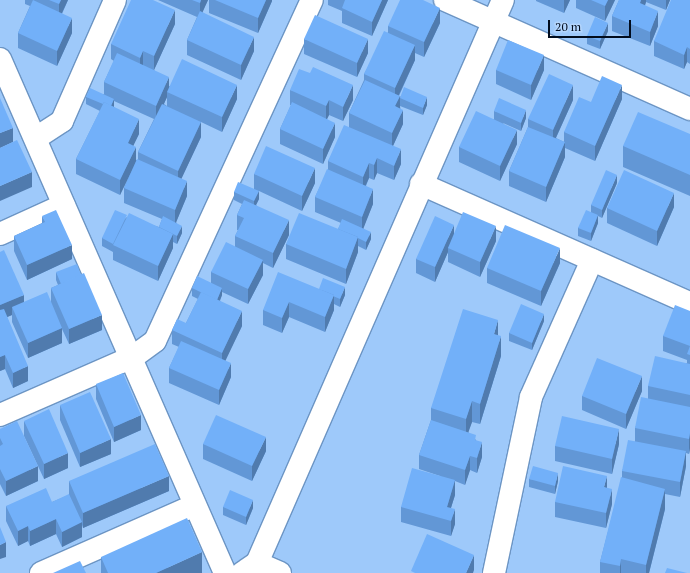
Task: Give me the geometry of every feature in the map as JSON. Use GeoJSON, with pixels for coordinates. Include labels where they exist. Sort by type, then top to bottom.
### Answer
{"type":"FeatureCollection","features":[{"type":"Feature","properties":{"kind":"street"},"geometry":{"type":"LineString","coordinates":[[36,138],[62,121],[115,0]]}},
{"type":"Feature","properties":{"kind":"street"},"geometry":{"type":"LineString","coordinates":[[0,415],[133,357],[154,342],[312,0]]}},
{"type":"Feature","properties":{"kind":"street"},"geometry":{"type":"LineString","coordinates":[[445,0],[690,109]]}},
{"type":"Feature","properties":{"kind":"street"},"geometry":{"type":"LineString","coordinates":[[280,573],[249,568],[503,0]]}},
{"type":"Feature","properties":{"kind":"street"},"geometry":{"type":"LineString","coordinates":[[2,71],[36,138],[64,205],[133,357],[225,573]]}},
{"type":"Feature","properties":{"kind":"street"},"geometry":{"type":"LineString","coordinates":[[421,184],[690,303]]}},
{"type":"Feature","properties":{"kind":"street"},"geometry":{"type":"LineString","coordinates":[[0,234],[64,205]]}},
{"type":"Feature","properties":{"kind":"street"},"geometry":{"type":"LineString","coordinates":[[494,573],[531,397],[592,260]]}},
{"type":"Feature","properties":{"kind":"street"},"geometry":{"type":"LineString","coordinates":[[41,573],[195,505]]}},
{"type":"Feature","properties":{"kind":"building"},"geometry":{"type":"Polygon","coordinates":[[[33,0],[72,18],[57,51],[18,33],[33,0]]]}},
{"type":"Feature","properties":{"kind":"building"},"geometry":{"type":"Polygon","coordinates":[[[49,0],[61,0],[59,4],[49,0]]]}},
{"type":"Feature","properties":{"kind":"building"},"geometry":{"type":"Polygon","coordinates":[[[131,0],[153,0],[175,10],[154,56],[143,51],[140,58],[111,44],[131,0]]]}},
{"type":"Feature","properties":{"kind":"building"},"geometry":{"type":"Polygon","coordinates":[[[192,0],[201,0],[200,3],[192,0]]]}},
{"type":"Feature","properties":{"kind":"building"},"geometry":{"type":"Polygon","coordinates":[[[215,0],[266,0],[258,18],[215,0]]]}},
{"type":"Feature","properties":{"kind":"building"},"geometry":{"type":"Polygon","coordinates":[[[345,0],[382,0],[372,22],[342,8],[345,0]]]}},
{"type":"Feature","properties":{"kind":"building"},"geometry":{"type":"Polygon","coordinates":[[[400,0],[423,0],[440,8],[424,42],[388,26],[400,0]]]}},
{"type":"Feature","properties":{"kind":"building"},"geometry":{"type":"Polygon","coordinates":[[[591,0],[608,0],[605,6],[591,0]]]}},
{"type":"Feature","properties":{"kind":"building"},"geometry":{"type":"Polygon","coordinates":[[[619,0],[641,0],[640,3],[658,11],[650,32],[612,16],[619,0]]]}},
{"type":"Feature","properties":{"kind":"building"},"geometry":{"type":"Polygon","coordinates":[[[671,0],[690,0],[690,49],[687,47],[684,55],[654,41],[671,0]]]}},
{"type":"Feature","properties":{"kind":"building"},"geometry":{"type":"Polygon","coordinates":[[[200,11],[254,37],[241,65],[187,40],[200,11]]]}},
{"type":"Feature","properties":{"kind":"building"},"geometry":{"type":"Polygon","coordinates":[[[315,15],[368,39],[357,63],[304,39],[315,15]]]}},
{"type":"Feature","properties":{"kind":"building"},"geometry":{"type":"Polygon","coordinates":[[[595,17],[608,23],[600,41],[587,36],[595,17]]]}},
{"type":"Feature","properties":{"kind":"building"},"geometry":{"type":"Polygon","coordinates":[[[384,31],[415,45],[395,88],[364,74],[384,31]]]}},
{"type":"Feature","properties":{"kind":"building"},"geometry":{"type":"Polygon","coordinates":[[[508,40],[544,55],[531,85],[496,70],[508,40]]]}},
{"type":"Feature","properties":{"kind":"building"},"geometry":{"type":"Polygon","coordinates":[[[117,53],[169,77],[156,106],[104,82],[117,53]]]}},
{"type":"Feature","properties":{"kind":"building"},"geometry":{"type":"Polygon","coordinates":[[[182,59],[237,85],[222,117],[167,92],[182,59]]]}},
{"type":"Feature","properties":{"kind":"building"},"geometry":{"type":"Polygon","coordinates":[[[313,67],[353,85],[343,107],[329,100],[326,106],[290,90],[299,69],[310,73],[313,67]]]}},
{"type":"Feature","properties":{"kind":"building"},"geometry":{"type":"Polygon","coordinates":[[[549,74],[573,85],[553,130],[528,119],[549,74]]]}},
{"type":"Feature","properties":{"kind":"building"},"geometry":{"type":"Polygon","coordinates":[[[602,76],[622,85],[595,146],[564,132],[579,97],[591,102],[602,76]]]}},
{"type":"Feature","properties":{"kind":"building"},"geometry":{"type":"Polygon","coordinates":[[[365,80],[400,96],[395,106],[403,110],[392,133],[349,113],[365,80]]]}},
{"type":"Feature","properties":{"kind":"building"},"geometry":{"type":"Polygon","coordinates":[[[404,87],[427,97],[423,108],[400,98],[404,87]]]}},
{"type":"Feature","properties":{"kind":"building"},"geometry":{"type":"Polygon","coordinates":[[[90,88],[114,99],[111,106],[104,102],[103,104],[86,97],[90,88]]]}},
{"type":"Feature","properties":{"kind":"building"},"geometry":{"type":"Polygon","coordinates":[[[0,98],[13,128],[0,133],[0,98]]]}},
{"type":"Feature","properties":{"kind":"building"},"geometry":{"type":"Polygon","coordinates":[[[499,98],[526,110],[521,123],[494,111],[499,98]]]}},
{"type":"Feature","properties":{"kind":"building"},"geometry":{"type":"Polygon","coordinates":[[[104,102],[139,119],[128,143],[136,147],[120,180],[76,159],[104,102]]]}},
{"type":"Feature","properties":{"kind":"building"},"geometry":{"type":"Polygon","coordinates":[[[292,102],[335,123],[323,149],[280,129],[292,102]]]}},
{"type":"Feature","properties":{"kind":"building"},"geometry":{"type":"Polygon","coordinates":[[[162,104],[201,122],[178,171],[138,152],[162,104]]]}},
{"type":"Feature","properties":{"kind":"building"},"geometry":{"type":"Polygon","coordinates":[[[476,111],[517,130],[500,166],[459,147],[476,111]]]}},
{"type":"Feature","properties":{"kind":"building"},"geometry":{"type":"Polygon","coordinates":[[[638,112],[690,134],[690,175],[623,146],[638,112]]]}},
{"type":"Feature","properties":{"kind":"building"},"geometry":{"type":"Polygon","coordinates":[[[344,125],[401,149],[394,166],[377,158],[374,165],[369,163],[363,177],[328,161],[344,125]]]}},
{"type":"Feature","properties":{"kind":"building"},"geometry":{"type":"Polygon","coordinates":[[[528,127],[565,142],[546,187],[509,171],[528,127]]]}},
{"type":"Feature","properties":{"kind":"building"},"geometry":{"type":"Polygon","coordinates":[[[17,140],[32,172],[0,186],[0,148],[17,140]]]}},
{"type":"Feature","properties":{"kind":"building"},"geometry":{"type":"Polygon","coordinates":[[[266,146],[315,168],[302,196],[254,174],[266,146]]]}},
{"type":"Feature","properties":{"kind":"building"},"geometry":{"type":"Polygon","coordinates":[[[137,159],[187,181],[175,210],[124,188],[137,159]]]}},
{"type":"Feature","properties":{"kind":"building"},"geometry":{"type":"Polygon","coordinates":[[[327,169],[373,189],[362,217],[315,197],[327,169]]]}},
{"type":"Feature","properties":{"kind":"building"},"geometry":{"type":"Polygon","coordinates":[[[606,170],[617,175],[602,210],[591,205],[606,170]]]}},
{"type":"Feature","properties":{"kind":"building"},"geometry":{"type":"Polygon","coordinates":[[[624,170],[674,193],[657,231],[607,208],[624,170]]]}},
{"type":"Feature","properties":{"kind":"building"},"geometry":{"type":"Polygon","coordinates":[[[238,182],[259,191],[254,201],[234,192],[238,182]]]}},
{"type":"Feature","properties":{"kind":"building"},"geometry":{"type":"Polygon","coordinates":[[[244,200],[289,220],[273,253],[235,236],[244,218],[237,215],[244,200]]]}},
{"type":"Feature","properties":{"kind":"building"},"geometry":{"type":"Polygon","coordinates":[[[56,210],[72,245],[27,265],[14,236],[45,222],[42,216],[56,210]]]}},
{"type":"Feature","properties":{"kind":"building"},"geometry":{"type":"Polygon","coordinates":[[[115,210],[127,215],[113,244],[102,238],[115,210]]]}},
{"type":"Feature","properties":{"kind":"building"},"geometry":{"type":"Polygon","coordinates":[[[586,210],[598,215],[591,233],[578,228],[586,210]]]}},
{"type":"Feature","properties":{"kind":"building"},"geometry":{"type":"Polygon","coordinates":[[[463,212],[496,226],[480,262],[448,248],[463,212]]]}},
{"type":"Feature","properties":{"kind":"building"},"geometry":{"type":"Polygon","coordinates":[[[129,213],[173,234],[158,266],[113,245],[129,213]]]}},
{"type":"Feature","properties":{"kind":"building"},"geometry":{"type":"Polygon","coordinates":[[[299,213],[358,237],[346,269],[286,244],[299,213]]]}},
{"type":"Feature","properties":{"kind":"building"},"geometry":{"type":"Polygon","coordinates":[[[163,216],[182,226],[177,236],[159,227],[163,216]]]}},
{"type":"Feature","properties":{"kind":"building"},"geometry":{"type":"Polygon","coordinates":[[[435,216],[454,225],[435,267],[416,259],[435,216]]]}},
{"type":"Feature","properties":{"kind":"building"},"geometry":{"type":"Polygon","coordinates":[[[342,219],[371,232],[366,242],[338,229],[342,219]]]}},
{"type":"Feature","properties":{"kind":"building"},"geometry":{"type":"Polygon","coordinates":[[[505,225],[560,248],[541,291],[487,268],[505,225]]]}},
{"type":"Feature","properties":{"kind":"building"},"geometry":{"type":"Polygon","coordinates":[[[226,242],[263,260],[248,289],[211,272],[226,242]]]}},
{"type":"Feature","properties":{"kind":"building"},"geometry":{"type":"Polygon","coordinates":[[[4,250],[24,295],[0,305],[0,252],[4,250]]]}},
{"type":"Feature","properties":{"kind":"building"},"geometry":{"type":"Polygon","coordinates":[[[77,264],[81,275],[61,284],[56,272],[77,264]]]}},
{"type":"Feature","properties":{"kind":"building"},"geometry":{"type":"Polygon","coordinates":[[[278,272],[334,295],[325,317],[289,302],[282,318],[263,310],[278,272]]]}},
{"type":"Feature","properties":{"kind":"building"},"geometry":{"type":"Polygon","coordinates":[[[84,273],[102,315],[69,329],[51,288],[84,273]]]}},
{"type":"Feature","properties":{"kind":"building"},"geometry":{"type":"Polygon","coordinates":[[[197,276],[222,288],[217,300],[192,288],[197,276]]]}},
{"type":"Feature","properties":{"kind":"building"},"geometry":{"type":"Polygon","coordinates":[[[323,278],[345,287],[340,299],[319,289],[323,278]]]}},
{"type":"Feature","properties":{"kind":"building"},"geometry":{"type":"Polygon","coordinates":[[[47,292],[62,328],[28,343],[12,307],[47,292]]]}},
{"type":"Feature","properties":{"kind":"building"},"geometry":{"type":"Polygon","coordinates":[[[201,292],[242,311],[222,353],[172,330],[177,319],[186,323],[201,292]]]}},
{"type":"Feature","properties":{"kind":"building"},"geometry":{"type":"Polygon","coordinates":[[[521,304],[544,314],[532,343],[509,333],[521,304]]]}},
{"type":"Feature","properties":{"kind":"building"},"geometry":{"type":"Polygon","coordinates":[[[675,305],[690,311],[690,346],[663,336],[675,305]]]}},
{"type":"Feature","properties":{"kind":"building"},"geometry":{"type":"Polygon","coordinates":[[[4,309],[28,366],[13,373],[5,355],[0,357],[0,310],[4,309]]]}},
{"type":"Feature","properties":{"kind":"building"},"geometry":{"type":"Polygon","coordinates":[[[463,309],[498,320],[494,334],[501,336],[480,404],[472,401],[466,419],[431,408],[463,309]]]}},
{"type":"Feature","properties":{"kind":"building"},"geometry":{"type":"Polygon","coordinates":[[[181,341],[231,363],[219,390],[169,368],[181,341]]]}},
{"type":"Feature","properties":{"kind":"building"},"geometry":{"type":"Polygon","coordinates":[[[690,346],[690,355],[687,354],[690,346]]]}},
{"type":"Feature","properties":{"kind":"building"},"geometry":{"type":"Polygon","coordinates":[[[655,356],[690,364],[690,395],[648,386],[655,356]]]}},
{"type":"Feature","properties":{"kind":"building"},"geometry":{"type":"Polygon","coordinates":[[[597,358],[642,376],[626,414],[582,396],[597,358]]]}},
{"type":"Feature","properties":{"kind":"building"},"geometry":{"type":"Polygon","coordinates":[[[123,373],[141,415],[114,427],[96,384],[123,373]]]}},
{"type":"Feature","properties":{"kind":"building"},"geometry":{"type":"Polygon","coordinates":[[[90,392],[111,439],[80,453],[60,405],[90,392]]]}},
{"type":"Feature","properties":{"kind":"building"},"geometry":{"type":"Polygon","coordinates":[[[641,397],[690,407],[689,439],[635,428],[641,397]]]}},
{"type":"Feature","properties":{"kind":"building"},"geometry":{"type":"Polygon","coordinates":[[[49,409],[68,453],[44,464],[24,421],[49,409]]]}},
{"type":"Feature","properties":{"kind":"building"},"geometry":{"type":"Polygon","coordinates":[[[216,415],[266,437],[252,466],[203,444],[216,415]]]}},
{"type":"Feature","properties":{"kind":"building"},"geometry":{"type":"Polygon","coordinates":[[[562,416],[619,429],[612,459],[555,446],[562,416]]]}},
{"type":"Feature","properties":{"kind":"building"},"geometry":{"type":"Polygon","coordinates":[[[431,420],[476,435],[475,440],[482,442],[477,458],[470,456],[465,470],[419,455],[431,420]]]}},
{"type":"Feature","properties":{"kind":"building"},"geometry":{"type":"Polygon","coordinates":[[[17,421],[38,466],[6,481],[0,469],[0,446],[3,444],[0,438],[0,429],[17,421]]]}},
{"type":"Feature","properties":{"kind":"building"},"geometry":{"type":"Polygon","coordinates":[[[628,440],[686,451],[680,482],[622,471],[628,440]]]}},
{"type":"Feature","properties":{"kind":"building"},"geometry":{"type":"Polygon","coordinates":[[[155,444],[169,476],[83,513],[69,481],[155,444]]]}},
{"type":"Feature","properties":{"kind":"building"},"geometry":{"type":"Polygon","coordinates":[[[533,466],[558,473],[555,486],[529,479],[533,466]]]}},
{"type":"Feature","properties":{"kind":"building"},"geometry":{"type":"Polygon","coordinates":[[[563,466],[607,476],[604,487],[612,489],[606,513],[555,502],[563,466]]]}},
{"type":"Feature","properties":{"kind":"building"},"geometry":{"type":"Polygon","coordinates":[[[412,468],[455,480],[447,507],[455,509],[451,521],[401,507],[412,468]]]}},
{"type":"Feature","properties":{"kind":"building"},"geometry":{"type":"Polygon","coordinates":[[[621,477],[665,489],[646,565],[621,559],[620,566],[600,562],[621,477]]]}},
{"type":"Feature","properties":{"kind":"building"},"geometry":{"type":"Polygon","coordinates":[[[46,488],[52,502],[69,494],[82,522],[62,532],[56,519],[30,531],[28,526],[18,531],[6,506],[46,488]]]}},
{"type":"Feature","properties":{"kind":"building"},"geometry":{"type":"Polygon","coordinates":[[[230,490],[253,500],[246,517],[223,507],[230,490]]]}},
{"type":"Feature","properties":{"kind":"building"},"geometry":{"type":"Polygon","coordinates":[[[187,518],[202,552],[156,573],[108,573],[101,557],[187,518]]]}},
{"type":"Feature","properties":{"kind":"building"},"geometry":{"type":"Polygon","coordinates":[[[0,527],[6,542],[0,545],[0,527]]]}},
{"type":"Feature","properties":{"kind":"building"},"geometry":{"type":"Polygon","coordinates":[[[427,534],[474,555],[466,573],[415,573],[411,571],[427,534]]]}},
{"type":"Feature","properties":{"kind":"building"},"geometry":{"type":"Polygon","coordinates":[[[80,561],[86,573],[53,573],[80,561]]]}},
{"type":"Feature","properties":{"kind":"building"},"geometry":{"type":"Polygon","coordinates":[[[667,568],[687,573],[665,573],[667,568]]]}}]}
